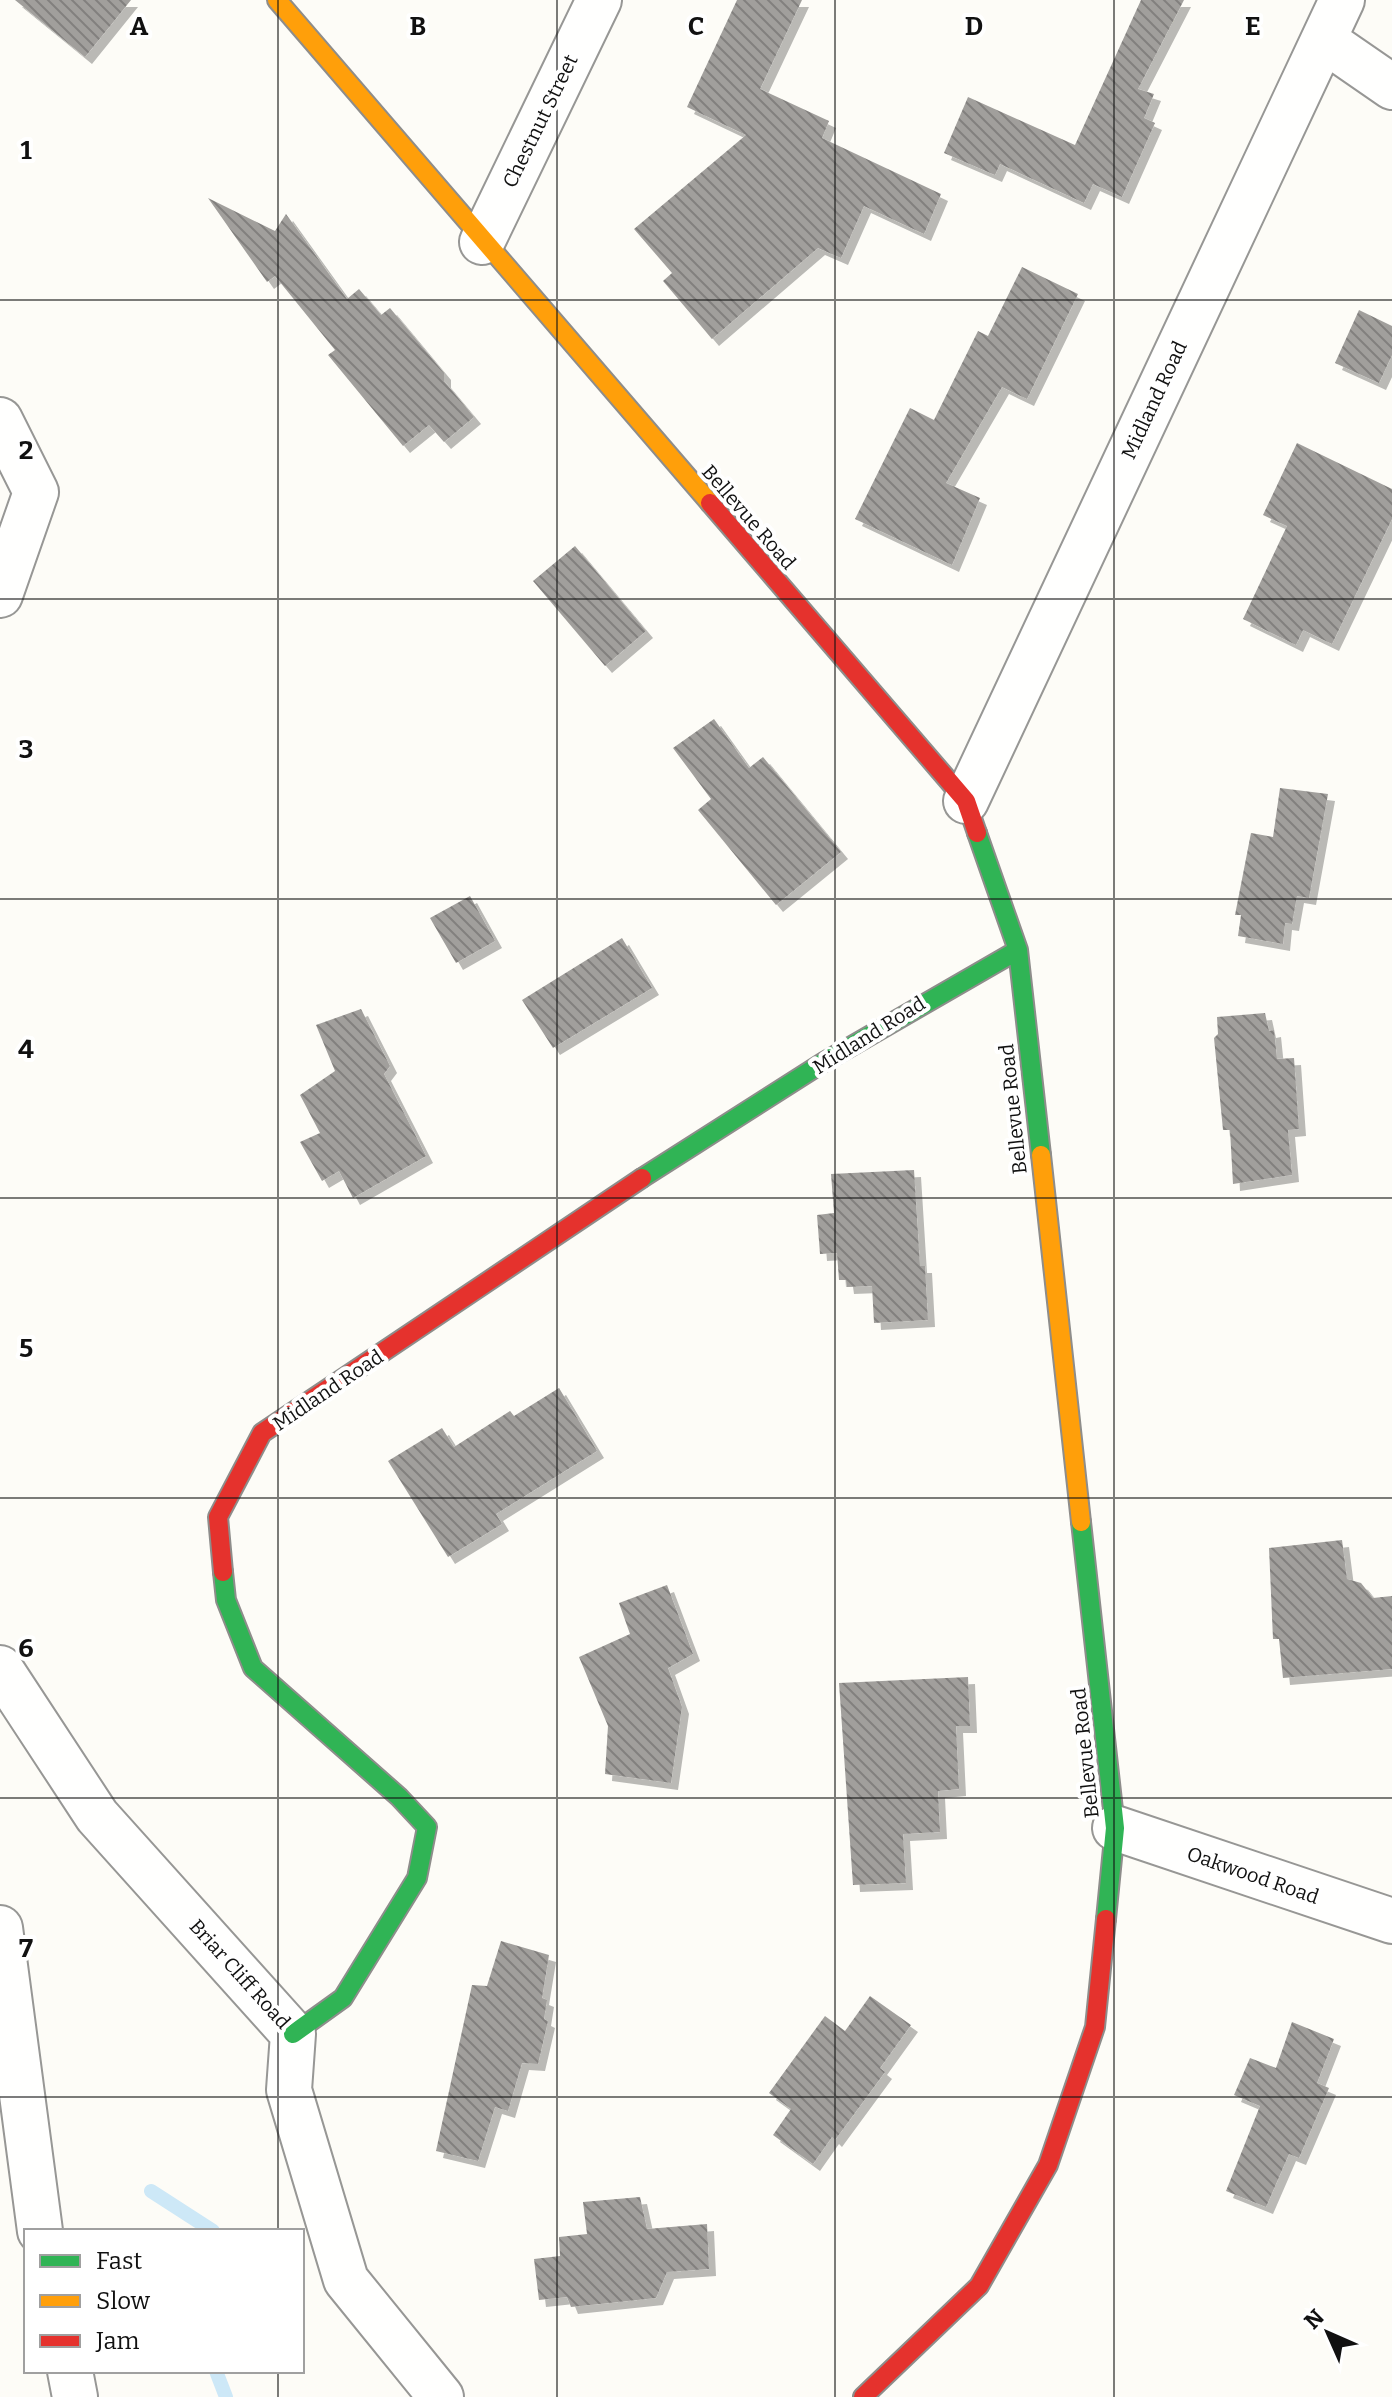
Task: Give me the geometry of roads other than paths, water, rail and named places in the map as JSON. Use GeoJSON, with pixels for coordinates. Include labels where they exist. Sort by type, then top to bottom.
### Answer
{"type":"FeatureCollection","features":[{"type":"Feature","properties":{"kind":"street","name":"Bellevue Road"},"geometry":{"type":"LineString","coordinates":[[277,0],[966,801],[1018,950],[1115,1828],[1095,2027],[1048,2165],[979,2286],[863,2397]]}},
{"type":"Feature","properties":{"kind":"street","name":"Chestnut Street"},"geometry":{"type":"LineString","coordinates":[[482,242],[599,0]]}},
{"type":"Feature","properties":{"kind":"street","name":"Midland Road"},"geometry":{"type":"LineString","coordinates":[[966,801],[1342,0]]}},
{"type":"Feature","properties":{"kind":"street"},"geometry":{"type":"LineString","coordinates":[[1324,40],[1392,87]]}},
{"type":"Feature","properties":{"kind":"street"},"geometry":{"type":"LineString","coordinates":[[0,420],[36,492],[2,590]]}},
{"type":"Feature","properties":{"kind":"street","name":"Midland Road"},"geometry":{"type":"LineString","coordinates":[[293,2034],[343,1998],[417,1878],[427,1827],[399,1797],[253,1668],[226,1600],[218,1517],[262,1433],[759,1103],[926,999],[1018,950]]}},
{"type":"Feature","properties":{"kind":"street","name":"Briar Cliff Road"},"geometry":{"type":"LineString","coordinates":[[0,1668],[97,1816],[293,2034],[289,2090],[346,2280],[441,2397]]}},
{"type":"Feature","properties":{"kind":"street","name":"Oakwood Road"},"geometry":{"type":"LineString","coordinates":[[1115,1828],[1392,1921]]}},
{"type":"Feature","properties":{"kind":"street"},"geometry":{"type":"LineString","coordinates":[[0,1928],[40,2229]]}},
{"type":"Feature","properties":{"kind":"street"},"geometry":{"type":"LineString","coordinates":[[70,2373],[75,2397]]}},
{"type":"Feature","properties":{"kind":"waterway"},"geometry":{"type":"LineString","coordinates":[[151,2191],[210,2229]]}},
{"type":"Feature","properties":{"kind":"waterway"},"geometry":{"type":"LineString","coordinates":[[217,2373],[226,2397]]}}]}
